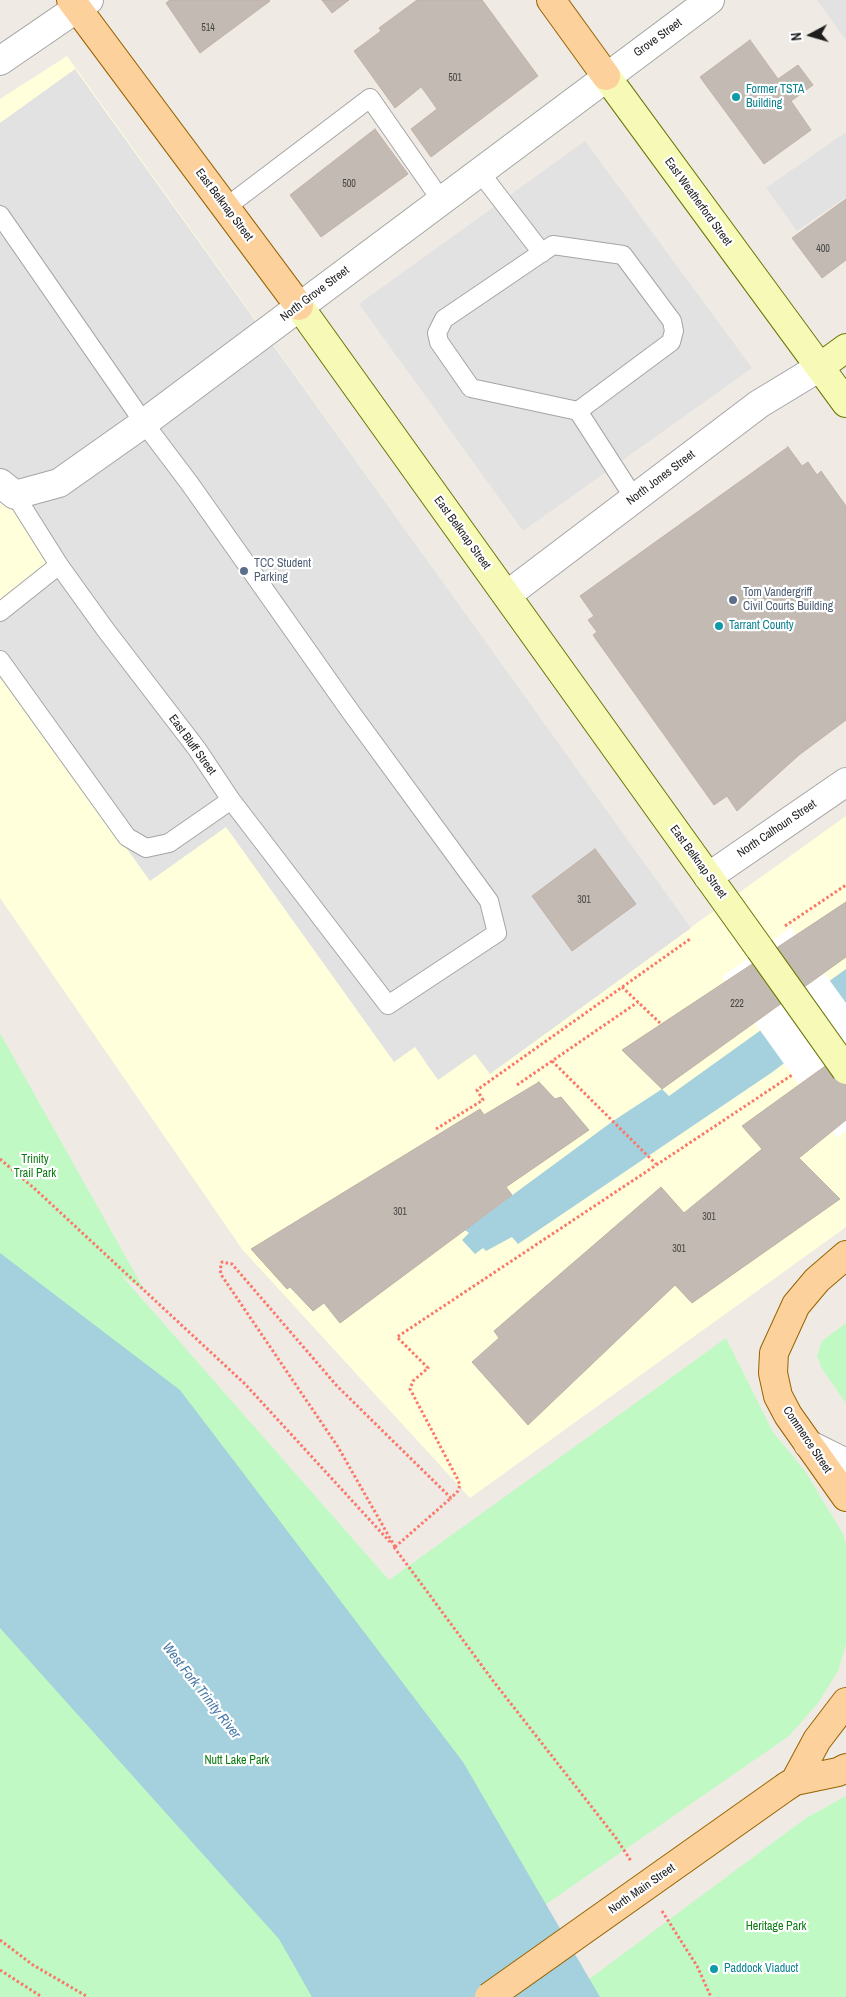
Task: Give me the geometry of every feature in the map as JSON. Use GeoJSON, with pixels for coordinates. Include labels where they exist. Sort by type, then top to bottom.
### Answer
{"type":"FeatureCollection","features":[{"type":"Feature","properties":{"kind":"main road","name":"East Weatherford Street"},"geometry":{"type":"LineString","coordinates":[[551,0],[846,403]]}},
{"type":"Feature","properties":{"kind":"main road","name":"East Belknap Street"},"geometry":{"type":"LineString","coordinates":[[79,3],[225,208],[299,306],[507,595],[846,1070]]}},
{"type":"Feature","properties":{"kind":"main road"},"geometry":{"type":"LineString","coordinates":[[820,367],[846,348]]}},
{"type":"Feature","properties":{"kind":"main road","name":"Commerce Street"},"geometry":{"type":"LineString","coordinates":[[846,1255],[817,1280],[796,1305],[774,1353],[773,1373],[778,1396],[808,1444],[846,1497]]}},
{"type":"Feature","properties":{"kind":"main road"},"geometry":{"type":"LineString","coordinates":[[791,1783],[817,1740],[846,1702]]}},
{"type":"Feature","properties":{"kind":"main road"},"geometry":{"type":"LineString","coordinates":[[791,1783],[838,1772],[846,1768]]}},
{"type":"Feature","properties":{"kind":"main road","name":"North Main Street"},"geometry":{"type":"LineString","coordinates":[[489,1997],[791,1783]]}},
{"type":"Feature","properties":{"kind":"street","name":"Grove Street"},"geometry":{"type":"LineString","coordinates":[[606,76],[710,0]]}},
{"type":"Feature","properties":{"kind":"street"},"geometry":{"type":"LineString","coordinates":[[0,61],[79,3]]}},
{"type":"Feature","properties":{"kind":"street","name":"North Grove Street"},"geometry":{"type":"LineString","coordinates":[[8,489],[59,483],[144,423],[606,76]]}},
{"type":"Feature","properties":{"kind":"street","name":"North Jones Street"},"geometry":{"type":"LineString","coordinates":[[507,595],[759,404],[820,367]]}},
{"type":"Feature","properties":{"kind":"street","name":"North Calhoun Street"},"geometry":{"type":"LineString","coordinates":[[708,877],[846,782]]}},
{"type":"Feature","properties":{"kind":"street"},"geometry":{"type":"LineString","coordinates":[[808,1444],[846,1462]]}},
{"type":"Feature","properties":{"kind":"lane"},"geometry":{"type":"LineString","coordinates":[[225,208],[370,98],[441,200]]}},
{"type":"Feature","properties":{"kind":"lane"},"geometry":{"type":"LineString","coordinates":[[479,171],[542,253]]}},
{"type":"Feature","properties":{"kind":"lane"},"geometry":{"type":"LineString","coordinates":[[0,215],[144,423]]}},
{"type":"Feature","properties":{"kind":"lane"},"geometry":{"type":"LineString","coordinates":[[578,411],[671,342],[674,331],[672,321],[624,255],[553,245],[444,319],[437,333],[439,342],[471,388],[578,411],[634,498]]}},
{"type":"Feature","properties":{"kind":"lane","name":"East Bluff Street"},"geometry":{"type":"LineString","coordinates":[[8,489],[58,564],[197,749],[231,800],[388,1005],[498,933],[489,900],[356,720],[190,484],[144,423]]}},
{"type":"Feature","properties":{"kind":"lane"},"geometry":{"type":"LineString","coordinates":[[0,612],[58,564]]}},
{"type":"Feature","properties":{"kind":"lane"},"geometry":{"type":"LineString","coordinates":[[0,660],[128,837],[146,848],[169,843],[231,800]]}},
{"type":"Feature","properties":{"kind":"path"},"geometry":{"type":"LineString","coordinates":[[785,926],[846,885]]}},
{"type":"Feature","properties":{"kind":"path"},"geometry":{"type":"LineString","coordinates":[[436,1129],[483,1100],[477,1090],[690,939]]}},
{"type":"Feature","properties":{"kind":"path"},"geometry":{"type":"LineString","coordinates":[[622,987],[660,1023]]}},
{"type":"Feature","properties":{"kind":"path"},"geometry":{"type":"LineString","coordinates":[[517,1085],[638,1002]]}},
{"type":"Feature","properties":{"kind":"path"},"geometry":{"type":"LineString","coordinates":[[552,1061],[656,1164]]}},
{"type":"Feature","properties":{"kind":"path"},"geometry":{"type":"LineString","coordinates":[[395,1547],[451,1498],[460,1485],[410,1389],[414,1381],[428,1368],[397,1337],[792,1075]]}},
{"type":"Feature","properties":{"kind":"path"},"geometry":{"type":"LineString","coordinates":[[0,1159],[35,1188],[245,1384],[395,1547],[494,1682],[616,1838],[631,1862]]}},
{"type":"Feature","properties":{"kind":"path"},"geometry":{"type":"LineString","coordinates":[[395,1547],[338,1447],[222,1276],[220,1270],[222,1262],[232,1264],[337,1386],[451,1498]]}},
{"type":"Feature","properties":{"kind":"path"},"geometry":{"type":"LineString","coordinates":[[662,1910],[697,1966],[711,1997]]}},
{"type":"Feature","properties":{"kind":"path"},"geometry":{"type":"LineString","coordinates":[[0,1940],[33,1964],[88,1997]]}},
{"type":"Feature","properties":{"kind":"path"},"geometry":{"type":"LineString","coordinates":[[0,1970],[42,1997]]}},
{"type":"Feature","properties":{"kind":"shaded area"},"geometry":{"type":"Polygon","coordinates":[[[817,0],[846,0],[846,40],[817,0]]]}},
{"type":"Feature","properties":{"kind":"shaded area"},"geometry":{"type":"Polygon","coordinates":[[[67,56],[690,928],[846,816],[846,1227],[470,1498],[242,1249],[0,898],[0,99],[67,56]]]}},
{"type":"Feature","properties":{"kind":"shaded area","name":"TCC Student Parking"},"geometry":{"type":"Polygon","coordinates":[[[75,69],[691,928],[490,1074],[475,1054],[438,1080],[415,1047],[394,1062],[226,827],[150,881],[0,672],[0,609],[63,563],[0,474],[0,123],[75,69]]]}},
{"type":"Feature","properties":{"kind":"shaded area"},"geometry":{"type":"Polygon","coordinates":[[[846,132],[846,197],[797,231],[766,188],[846,132]]]}},
{"type":"Feature","properties":{"kind":"shaded area"},"geometry":{"type":"Polygon","coordinates":[[[585,141],[752,368],[523,531],[359,304],[585,141]]]}},
{"type":"Feature","properties":{"kind":"green space","name":"Nutt Lake Park"},"geometry":{"type":"Polygon","coordinates":[[[0,1033],[145,1291],[121,1275],[389,1580],[726,1338],[773,1432],[805,1471],[843,1534],[846,1544],[846,1644],[838,1671],[818,1703],[789,1736],[412,1997],[0,1997],[0,1033]]]}},
{"type":"Feature","properties":{"kind":"green space"},"geometry":{"type":"Polygon","coordinates":[[[846,1323],[846,1403],[822,1369],[817,1356],[822,1341],[846,1323]]]}},
{"type":"Feature","properties":{"kind":"green space","name":"Heritage Park"},"geometry":{"type":"Polygon","coordinates":[[[846,1796],[846,1997],[565,1997],[806,1818],[846,1796]]]}},
{"type":"Feature","properties":{"kind":"water"},"geometry":{"type":"Polygon","coordinates":[[[846,969],[846,1002],[815,1040],[771,1073],[518,1244],[512,1237],[486,1251],[483,1248],[475,1254],[462,1240],[469,1233],[465,1230],[613,1121],[662,1089],[669,1096],[846,969]]]}},
{"type":"Feature","properties":{"kind":"water","name":"West Fork Trinity River"},"geometry":{"type":"Polygon","coordinates":[[[0,1253],[180,1390],[463,1762],[600,1997],[312,1997],[279,1939],[0,1628],[0,1253]]]}},
{"type":"Feature","properties":{"kind":"pier"},"geometry":{"type":"Polygon","coordinates":[[[791,927],[846,1003],[846,1131],[837,1138],[722,977],[791,927]]]}},
{"type":"Feature","properties":{"kind":"building"},"geometry":{"type":"Polygon","coordinates":[[[170,0],[270,1],[200,53],[166,3],[170,0]]]}},
{"type":"Feature","properties":{"kind":"building"},"geometry":{"type":"Polygon","coordinates":[[[322,0],[349,0],[332,13],[322,0]]]}},
{"type":"Feature","properties":{"kind":"building"},"geometry":{"type":"Polygon","coordinates":[[[417,0],[482,0],[538,76],[431,157],[411,129],[437,109],[425,92],[421,87],[395,108],[354,51],[381,31],[379,28],[417,0]]]}},
{"type":"Feature","properties":{"kind":"building"},"geometry":{"type":"Polygon","coordinates":[[[750,40],[778,79],[798,65],[813,85],[791,101],[811,130],[764,164],[700,77],[750,40]]]}},
{"type":"Feature","properties":{"kind":"building"},"geometry":{"type":"Polygon","coordinates":[[[375,129],[408,174],[321,237],[290,195],[375,129]]]}},
{"type":"Feature","properties":{"kind":"building"},"geometry":{"type":"Polygon","coordinates":[[[846,199],[846,260],[822,278],[792,238],[846,199]]]}},
{"type":"Feature","properties":{"kind":"building","name":"Tarrant County"},"geometry":{"type":"Polygon","coordinates":[[[788,447],[802,466],[808,462],[817,475],[821,471],[846,506],[846,720],[799,755],[737,811],[727,796],[714,805],[593,635],[597,632],[588,620],[594,616],[580,596],[788,447]]]}},
{"type":"Feature","properties":{"kind":"building"},"geometry":{"type":"Polygon","coordinates":[[[595,849],[636,904],[572,951],[532,896],[595,849]]]}},
{"type":"Feature","properties":{"kind":"building"},"geometry":{"type":"Polygon","coordinates":[[[846,902],[846,957],[662,1089],[622,1050],[846,902]]]}},
{"type":"Feature","properties":{"kind":"building"},"geometry":{"type":"Polygon","coordinates":[[[846,1051],[846,1120],[799,1158],[840,1199],[692,1303],[675,1285],[528,1425],[472,1362],[499,1338],[494,1331],[661,1187],[684,1213],[762,1149],[742,1126],[846,1051]]]}},
{"type":"Feature","properties":{"kind":"building"},"geometry":{"type":"Polygon","coordinates":[[[539,1082],[555,1099],[561,1097],[589,1130],[506,1187],[512,1195],[340,1323],[324,1303],[313,1311],[290,1287],[287,1289],[251,1249],[480,1109],[484,1115],[539,1082]]]}},
{"type":"Feature","properties":{"kind":"place","name":"Former TSTA Building"},"geometry":{"type":"Point","coordinates":[736,97]}},
{"type":"Feature","properties":{"kind":"place","name":"TCC Student Parking"},"geometry":{"type":"Point","coordinates":[244,571]}},
{"type":"Feature","properties":{"kind":"place","name":"Tom Vandergriff Civil Courts Building"},"geometry":{"type":"Point","coordinates":[733,600]}},
{"type":"Feature","properties":{"kind":"place","name":"Tarrant County"},"geometry":{"type":"Point","coordinates":[719,626]}},
{"type":"Feature","properties":{"kind":"place","name":"Paddock Viaduct"},"geometry":{"type":"Point","coordinates":[714,1969]}},
{"type":"Feature","properties":{"kind":"park label","name":"Trinity Trail Park"},"geometry":{"type":"Point","coordinates":[35,1167]}}]}
